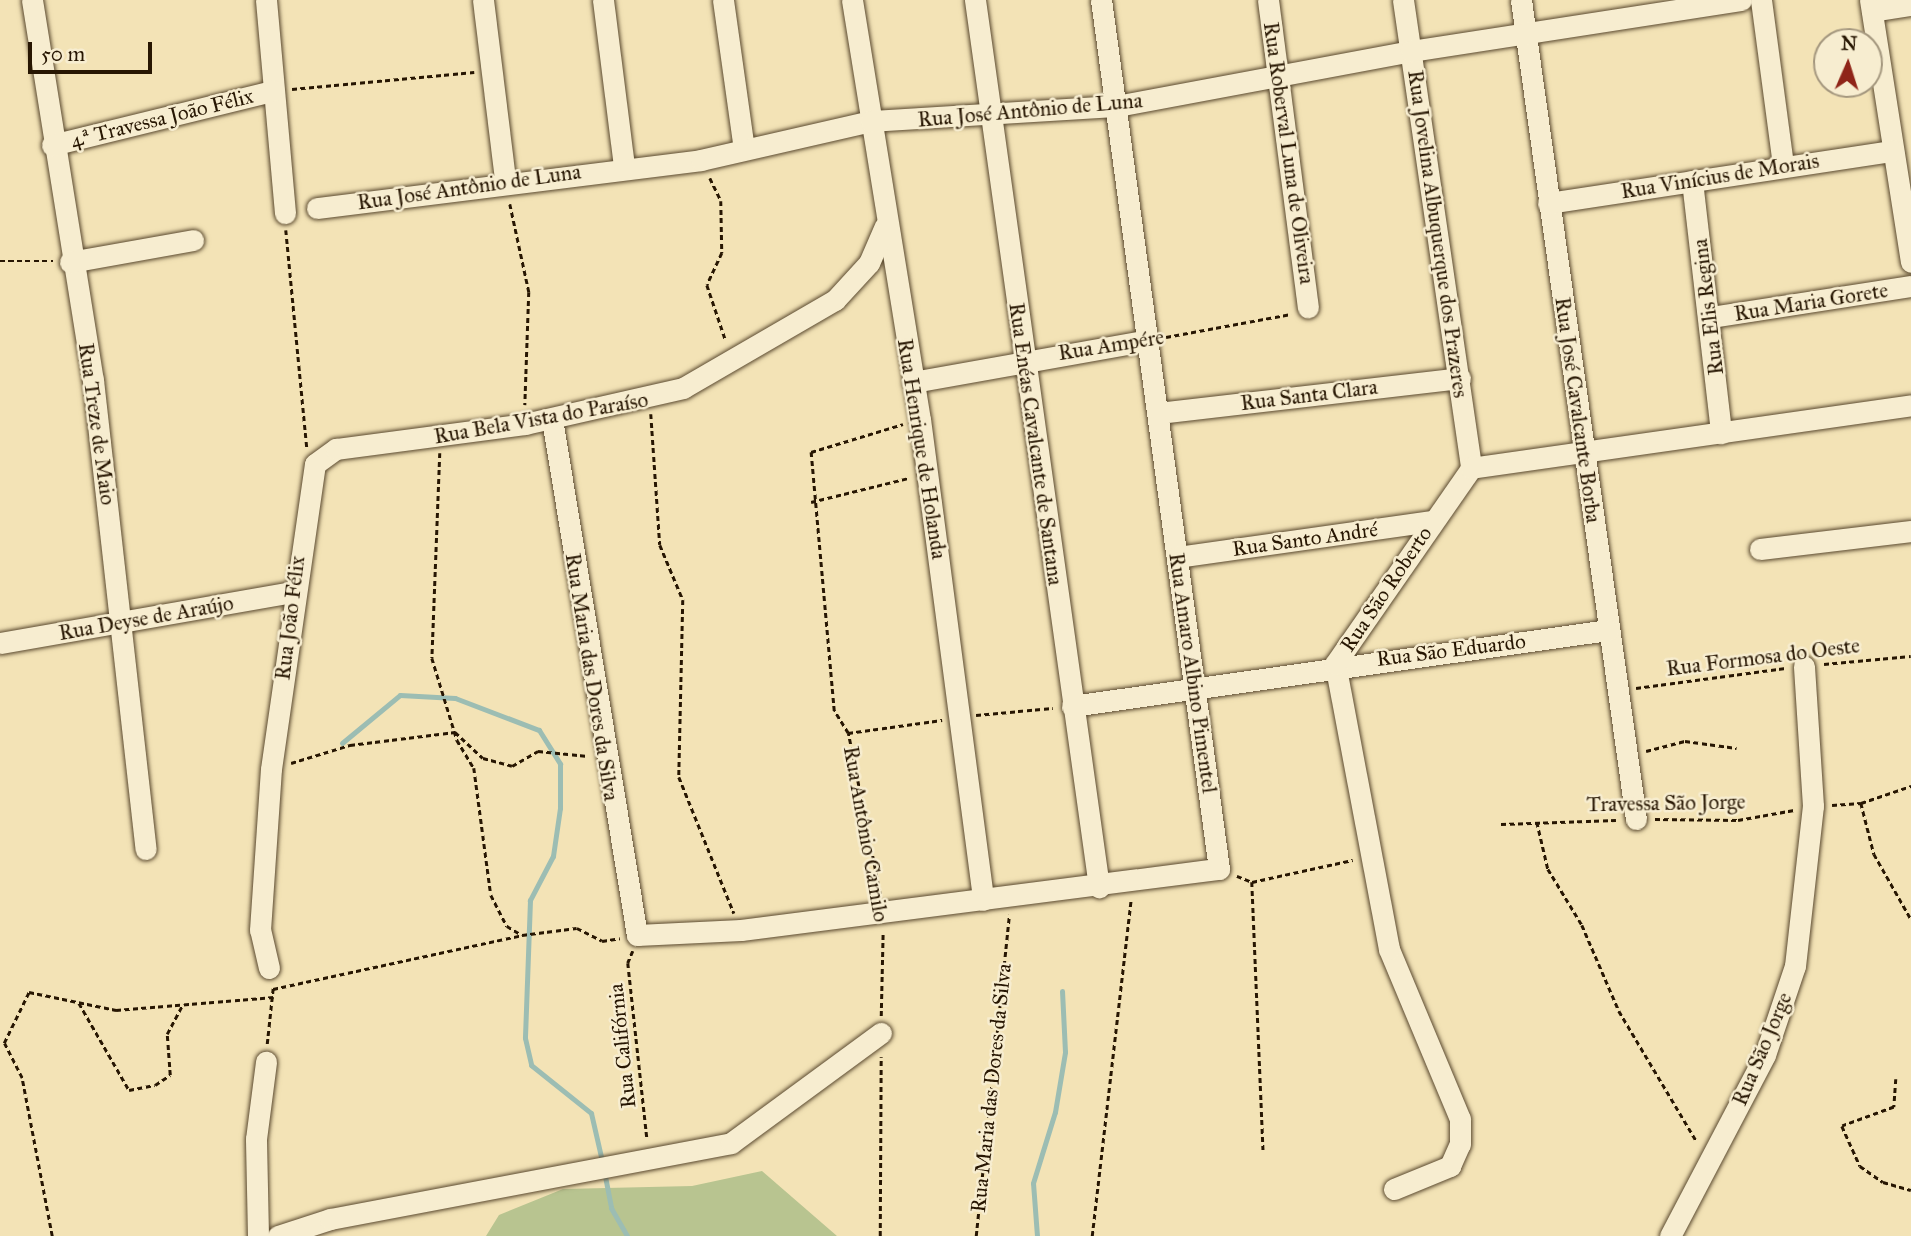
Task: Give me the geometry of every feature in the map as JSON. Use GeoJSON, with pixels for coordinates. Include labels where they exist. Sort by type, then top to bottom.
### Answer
{"type":"FeatureCollection","features":[{"type":"Feature","properties":{"kind":"street","name":"Rua Treze de Maio"},"geometry":{"type":"LineString","coordinates":[[34,0],[70,262],[93,380],[146,849]]}},
{"type":"Feature","properties":{"kind":"street"},"geometry":{"type":"LineString","coordinates":[[266,0],[272,91],[285,213]]}},
{"type":"Feature","properties":{"kind":"street"},"geometry":{"type":"LineString","coordinates":[[483,0],[505,180]]}},
{"type":"Feature","properties":{"kind":"street"},"geometry":{"type":"LineString","coordinates":[[603,0],[624,166]]}},
{"type":"Feature","properties":{"kind":"street"},"geometry":{"type":"LineString","coordinates":[[723,0],[744,149]]}},
{"type":"Feature","properties":{"kind":"street","name":"Rua Henrique de Holanda"},"geometry":{"type":"LineString","coordinates":[[852,0],[885,226],[920,419],[983,900]]}},
{"type":"Feature","properties":{"kind":"street","name":"Rua Enéas Cavalcante de Santana"},"geometry":{"type":"LineString","coordinates":[[975,0],[1023,359],[1099,887]]}},
{"type":"Feature","properties":{"kind":"street","name":"Rua Amaro Albino Pimentel"},"geometry":{"type":"LineString","coordinates":[[1101,0],[1219,869]]}},
{"type":"Feature","properties":{"kind":"street","name":"Rua Roberval Luna de Oliveira"},"geometry":{"type":"LineString","coordinates":[[1268,0],[1308,307]]}},
{"type":"Feature","properties":{"kind":"street","name":"Rua Jovelina Albuquerque dos Prazeres"},"geometry":{"type":"LineString","coordinates":[[1403,0],[1471,468]]}},
{"type":"Feature","properties":{"kind":"street","name":"Rua José Cavalcante Borba"},"geometry":{"type":"LineString","coordinates":[[1521,0],[1636,819]]}},
{"type":"Feature","properties":{"kind":"street","name":"Rua José Antônio de Luna"},"geometry":{"type":"LineString","coordinates":[[317,208],[505,180],[701,160],[871,121],[992,116],[1117,106],[1411,51],[1526,33],[1641,8],[1741,0]]}},
{"type":"Feature","properties":{"kind":"street"},"geometry":{"type":"LineString","coordinates":[[1760,0],[1783,165]]}},
{"type":"Feature","properties":{"kind":"street"},"geometry":{"type":"LineString","coordinates":[[1911,5],[1871,5],[1911,262]]}},
{"type":"Feature","properties":{"kind":"street","name":"4ª Travessa João Félix"},"geometry":{"type":"LineString","coordinates":[[52,145],[272,91]]}},
{"type":"Feature","properties":{"kind":"street","name":"Rua Vinícius de Morais"},"geometry":{"type":"LineString","coordinates":[[1548,203],[1783,165],[1893,151]]}},
{"type":"Feature","properties":{"kind":"street","name":"Rua Elis Regina"},"geometry":{"type":"LineString","coordinates":[[1692,181],[1711,317],[1721,433]]}},
{"type":"Feature","properties":{"kind":"street","name":"Rua Bela Vista do Paraíso"},"geometry":{"type":"LineString","coordinates":[[309,473],[336,449],[525,424],[648,401],[732,361],[835,300],[869,263],[885,226]]}},
{"type":"Feature","properties":{"kind":"street"},"geometry":{"type":"LineString","coordinates":[[70,262],[193,240]]}},
{"type":"Feature","properties":{"kind":"street","name":"Rua Maria Gorete"},"geometry":{"type":"LineString","coordinates":[[1711,317],[1911,286]]}},
{"type":"Feature","properties":{"kind":"street","name":"Rua Ampére"},"geometry":{"type":"LineString","coordinates":[[913,382],[1023,359],[1149,340]]}},
{"type":"Feature","properties":{"kind":"street","name":"Rua Santa Clara"},"geometry":{"type":"LineString","coordinates":[[1158,413],[1460,378]]}},
{"type":"Feature","properties":{"kind":"street"},"geometry":{"type":"LineString","coordinates":[[1471,468],[1585,454],[1911,405]]}},
{"type":"Feature","properties":{"kind":"street","name":"Rua Maria das Dores da Silva"},"geometry":{"type":"LineString","coordinates":[[552,419],[605,760],[637,935]]}},
{"type":"Feature","properties":{"kind":"street","name":"Rua São Roberto"},"geometry":{"type":"LineString","coordinates":[[1394,1189],[1450,1167],[1460,1144],[1460,1119],[1389,949],[1335,664],[1471,468]]}},
{"type":"Feature","properties":{"kind":"street","name":"Rua João Félix"},"geometry":{"type":"LineString","coordinates":[[271,978],[260,930],[271,769],[309,473]]}},
{"type":"Feature","properties":{"kind":"street","name":"Rua Santo André"},"geometry":{"type":"LineString","coordinates":[[1178,557],[1432,522]]}},
{"type":"Feature","properties":{"kind":"street"},"geometry":{"type":"LineString","coordinates":[[1760,549],[1911,531]]}},
{"type":"Feature","properties":{"kind":"street","name":"Rua Deyse de Araújo"},"geometry":{"type":"LineString","coordinates":[[0,643],[293,592]]}},
{"type":"Feature","properties":{"kind":"street","name":"Rua São Eduardo"},"geometry":{"type":"LineString","coordinates":[[1072,706],[1192,684],[1608,630]]}},
{"type":"Feature","properties":{"kind":"street","name":"Rua São Jorge"},"geometry":{"type":"LineString","coordinates":[[1670,1236],[1711,1163],[1782,1014],[1806,902],[1813,806],[1804,666]]}},
{"type":"Feature","properties":{"kind":"street"},"geometry":{"type":"LineString","coordinates":[[637,935],[741,930],[983,900],[1132,885],[1219,869]]}},
{"type":"Feature","properties":{"kind":"street"},"geometry":{"type":"LineString","coordinates":[[278,1236],[330,1219],[648,1155],[732,1143],[881,1033]]}},
{"type":"Feature","properties":{"kind":"street"},"geometry":{"type":"LineString","coordinates":[[258,1236],[256,1139],[267,1062]]}},
{"type":"Feature","properties":{"kind":"path"},"geometry":{"type":"LineString","coordinates":[[272,91],[491,71]]}},
{"type":"Feature","properties":{"kind":"path"},"geometry":{"type":"LineString","coordinates":[[701,160],[721,201],[722,253],[707,285],[732,361]]}},
{"type":"Feature","properties":{"kind":"path"},"geometry":{"type":"LineString","coordinates":[[505,180],[529,292],[525,424]]}},
{"type":"Feature","properties":{"kind":"path"},"geometry":{"type":"LineString","coordinates":[[285,213],[309,473]]}},
{"type":"Feature","properties":{"kind":"path"},"geometry":{"type":"LineString","coordinates":[[0,261],[70,262]]}},
{"type":"Feature","properties":{"kind":"path","name":"Rua Ampére"},"geometry":{"type":"LineString","coordinates":[[1149,340],[1308,307]]}},
{"type":"Feature","properties":{"kind":"path"},"geometry":{"type":"LineString","coordinates":[[648,401],[660,545],[683,600],[679,777],[741,930]]}},
{"type":"Feature","properties":{"kind":"path","name":"Rua Antônio Camilo"},"geometry":{"type":"LineString","coordinates":[[880,1236],[883,912],[848,733],[834,710],[811,502],[811,452],[920,419]]}},
{"type":"Feature","properties":{"kind":"path"},"geometry":{"type":"LineString","coordinates":[[440,436],[432,658],[455,732],[474,768],[491,895],[507,926],[524,934]]}},
{"type":"Feature","properties":{"kind":"path"},"geometry":{"type":"LineString","coordinates":[[811,502],[927,473]]}},
{"type":"Feature","properties":{"kind":"path","name":"Rua Formosa do Oeste"},"geometry":{"type":"LineString","coordinates":[[1619,690],[1804,666],[1911,656]]}},
{"type":"Feature","properties":{"kind":"path"},"geometry":{"type":"LineString","coordinates":[[848,733],[961,717],[1072,706]]}},
{"type":"Feature","properties":{"kind":"path"},"geometry":{"type":"LineString","coordinates":[[271,769],[350,745],[455,732],[483,758],[512,766],[555,750],[605,760]]}},
{"type":"Feature","properties":{"kind":"path"},"geometry":{"type":"LineString","coordinates":[[1627,759],[1670,741],[1737,748]]}},
{"type":"Feature","properties":{"kind":"path","name":"Travessa São Jorge"},"geometry":{"type":"LineString","coordinates":[[1501,824],[1636,819],[1738,820],[1813,806],[1861,803],[1911,786]]}},
{"type":"Feature","properties":{"kind":"path"},"geometry":{"type":"LineString","coordinates":[[1861,803],[1874,855],[1911,919]]}},
{"type":"Feature","properties":{"kind":"path"},"geometry":{"type":"LineString","coordinates":[[1537,822],[1548,869],[1582,925],[1619,1011],[1711,1163]]}},
{"type":"Feature","properties":{"kind":"path"},"geometry":{"type":"LineString","coordinates":[[1219,869],[1252,882],[1370,856]]}},
{"type":"Feature","properties":{"kind":"path"},"geometry":{"type":"LineString","coordinates":[[1252,882],[1263,1150]]}},
{"type":"Feature","properties":{"kind":"path"},"geometry":{"type":"LineString","coordinates":[[1092,1236],[1132,885]]}},
{"type":"Feature","properties":{"kind":"path","name":"Rua Maria das Dores da Silva"},"geometry":{"type":"LineString","coordinates":[[976,1236],[1011,897]]}},
{"type":"Feature","properties":{"kind":"path"},"geometry":{"type":"LineString","coordinates":[[267,1062],[273,997],[271,978],[524,934],[577,928],[602,942],[637,935]]}},
{"type":"Feature","properties":{"kind":"path","name":"Rua Califórnia"},"geometry":{"type":"LineString","coordinates":[[637,935],[628,963],[648,1155]]}},
{"type":"Feature","properties":{"kind":"path"},"geometry":{"type":"LineString","coordinates":[[52,1236],[22,1078],[4,1043],[29,992],[116,1010],[273,997]]}},
{"type":"Feature","properties":{"kind":"path"},"geometry":{"type":"LineString","coordinates":[[79,1003],[129,1090],[155,1086],[170,1075],[167,1034],[183,1004]]}},
{"type":"Feature","properties":{"kind":"path"},"geometry":{"type":"LineString","coordinates":[[1896,1079],[1894,1107],[1842,1126],[1860,1166],[1883,1182],[1911,1190]]}},
{"type":"Feature","properties":{"kind":"green space"},"geometry":{"type":"Polygon","coordinates":[[[762,1171],[837,1236],[486,1236],[499,1215],[563,1189],[692,1186],[762,1171]]]}},
{"type":"Feature","properties":{"kind":"waterway"},"geometry":{"type":"LineString","coordinates":[[342,743],[400,695],[455,698],[539,730],[560,764],[560,808],[553,856],[530,900],[525,1038],[531,1065],[591,1113],[602,1161]]}},
{"type":"Feature","properties":{"kind":"waterway"},"geometry":{"type":"LineString","coordinates":[[1037,1236],[1033,1183],[1055,1112],[1065,1052],[1062,991]]}},
{"type":"Feature","properties":{"kind":"waterway"},"geometry":{"type":"LineString","coordinates":[[604,1171],[611,1208],[627,1236]]}}]}
